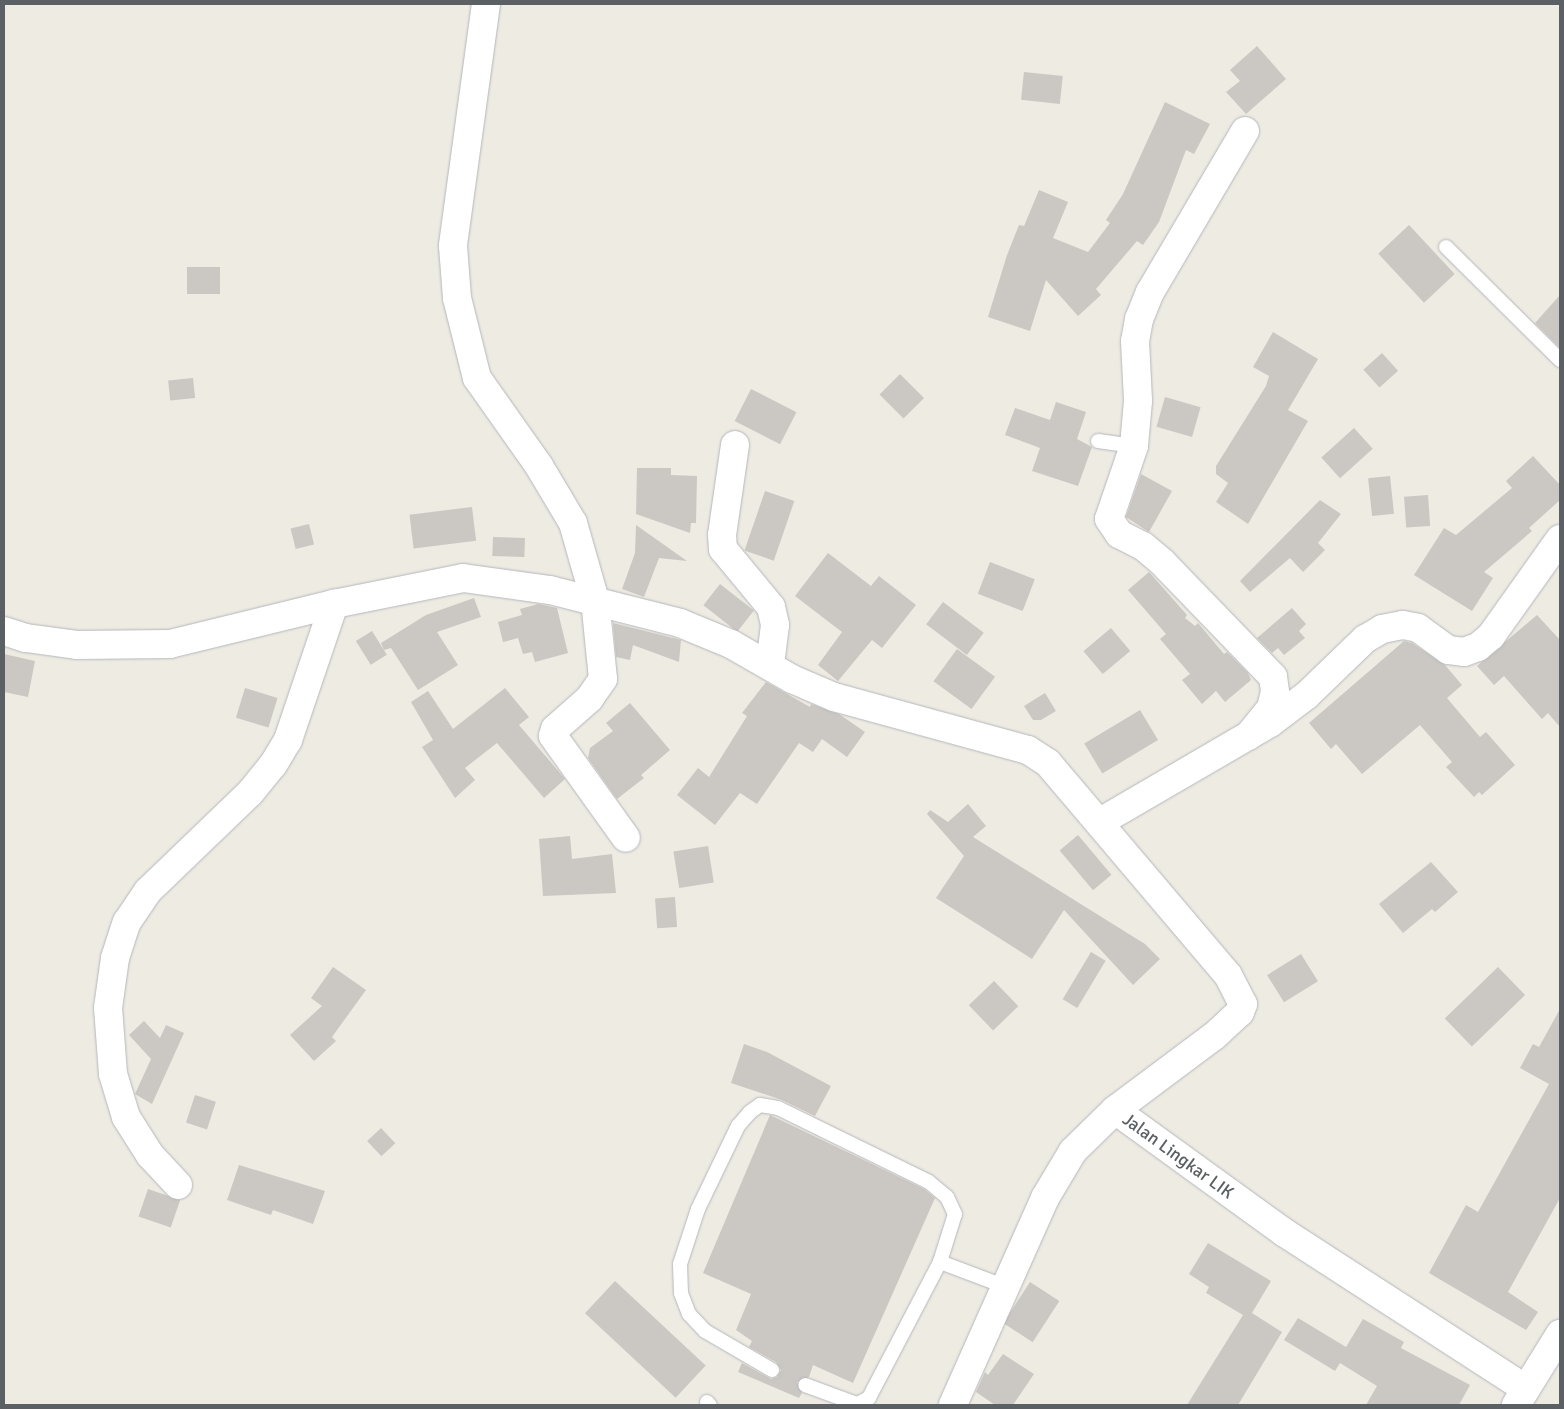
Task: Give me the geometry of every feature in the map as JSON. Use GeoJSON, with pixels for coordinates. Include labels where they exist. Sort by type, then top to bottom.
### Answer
{"type":"FeatureCollection","features":[{"type":"Feature","properties":{"kind":"street"},"geometry":{"type":"LineString","coordinates":[[486,4],[454,246],[457,298],[477,378],[540,466],[573,523],[595,600],[603,679],[590,700],[555,729],[553,736],[626,838]]}},
{"type":"Feature","properties":{"kind":"street"},"geometry":{"type":"LineString","coordinates":[[1245,131],[1150,292],[1139,319],[1134,341],[1138,402],[1134,446],[1109,519],[1112,527],[1162,562],[1273,677],[1275,692],[1271,708],[1248,736]]}},
{"type":"Feature","properties":{"kind":"street"},"geometry":{"type":"LineString","coordinates":[[735,445],[722,535],[723,549],[771,607],[775,625],[770,665]]}},
{"type":"Feature","properties":{"kind":"street"},"geometry":{"type":"LineString","coordinates":[[1100,822],[1248,736],[1290,709],[1365,639],[1382,628],[1403,625],[1418,628],[1448,650],[1464,652],[1478,647],[1491,636],[1560,539]]}},
{"type":"Feature","properties":{"kind":"street"},"geometry":{"type":"LineString","coordinates":[[4,631],[26,638],[77,646],[170,644],[334,604],[463,578],[550,590],[680,623],[770,665],[792,679],[834,698],[1028,750],[1048,763],[1100,822],[1228,974],[1243,1004],[1240,1012],[1214,1036],[1115,1110]]}},
{"type":"Feature","properties":{"kind":"street"},"geometry":{"type":"LineString","coordinates":[[178,1185],[150,1155],[126,1116],[113,1074],[108,1008],[115,958],[127,922],[148,890],[250,793],[278,757],[288,740],[334,604]]}},
{"type":"Feature","properties":{"kind":"street","name":"Jalan Lingkar LIK"},"geometry":{"type":"LineString","coordinates":[[953,1405],[1045,1198],[1068,1159],[1115,1110],[1285,1234],[1521,1397]]}},
{"type":"Feature","properties":{"kind":"street"},"geometry":{"type":"LineString","coordinates":[[1521,1397],[1560,1334]]}},
{"type":"Feature","properties":{"kind":"lane"},"geometry":{"type":"LineString","coordinates":[[1446,247],[1560,360]]}},
{"type":"Feature","properties":{"kind":"lane"},"geometry":{"type":"LineString","coordinates":[[1098,441],[1134,446]]}},
{"type":"Feature","properties":{"kind":"lane"},"geometry":{"type":"LineString","coordinates":[[772,1370],[705,1331],[689,1314],[681,1293],[680,1264],[698,1209],[725,1149],[750,1112],[760,1105],[778,1108],[929,1182],[947,1197],[955,1214],[940,1262],[869,1398],[857,1404],[805,1385]]}},
{"type":"Feature","properties":{"kind":"lane"},"geometry":{"type":"LineString","coordinates":[[940,1262],[1006,1287]]}},
{"type":"Feature","properties":{"kind":"building"},"geometry":{"type":"Polygon","coordinates":[[[1257,46],[1286,79],[1246,114],[1226,92],[1240,81],[1230,70],[1257,46]]]}},
{"type":"Feature","properties":{"kind":"building"},"geometry":{"type":"Polygon","coordinates":[[[1024,72],[1063,76],[1060,104],[1021,100],[1024,72]]]}},
{"type":"Feature","properties":{"kind":"building"},"geometry":{"type":"Polygon","coordinates":[[[1165,102],[1210,124],[1194,154],[1186,150],[1159,222],[1143,245],[1137,241],[1096,289],[1101,295],[1078,316],[1046,280],[1030,331],[988,317],[1007,255],[1019,225],[1024,226],[1039,190],[1068,202],[1053,238],[1088,252],[1110,223],[1106,220],[1123,194],[1165,102]]]}},
{"type":"Feature","properties":{"kind":"building"},"geometry":{"type":"Polygon","coordinates":[[[1409,225],[1455,274],[1424,303],[1378,254],[1409,225]]]}},
{"type":"Feature","properties":{"kind":"building"},"geometry":{"type":"Polygon","coordinates":[[[187,267],[220,267],[220,294],[187,294],[187,267]]]}},
{"type":"Feature","properties":{"kind":"building"},"geometry":{"type":"Polygon","coordinates":[[[1560,295],[1560,348],[1535,323],[1560,295]]]}},
{"type":"Feature","properties":{"kind":"building"},"geometry":{"type":"Polygon","coordinates":[[[1273,332],[1318,359],[1288,410],[1308,421],[1248,524],[1216,502],[1228,483],[1216,474],[1216,466],[1266,386],[1269,376],[1253,367],[1273,332]]]}},
{"type":"Feature","properties":{"kind":"building"},"geometry":{"type":"Polygon","coordinates":[[[1382,353],[1398,371],[1379,388],[1363,370],[1382,353]]]}},
{"type":"Feature","properties":{"kind":"building"},"geometry":{"type":"Polygon","coordinates":[[[900,374],[924,398],[904,419],[879,395],[900,374]]]}},
{"type":"Feature","properties":{"kind":"building"},"geometry":{"type":"Polygon","coordinates":[[[193,378],[195,398],[170,401],[168,381],[193,378]]]}},
{"type":"Feature","properties":{"kind":"building"},"geometry":{"type":"Polygon","coordinates":[[[751,389],[796,412],[780,444],[735,421],[751,389]]]}},
{"type":"Feature","properties":{"kind":"building"},"geometry":{"type":"Polygon","coordinates":[[[1165,397],[1201,407],[1192,437],[1156,427],[1165,397]]]}},
{"type":"Feature","properties":{"kind":"building"},"geometry":{"type":"Polygon","coordinates":[[[1056,402],[1086,412],[1077,439],[1092,447],[1078,486],[1032,471],[1040,448],[1005,435],[1015,408],[1050,420],[1056,402]]]}},
{"type":"Feature","properties":{"kind":"building"},"geometry":{"type":"Polygon","coordinates":[[[1354,428],[1373,449],[1340,478],[1321,457],[1354,428]]]}},
{"type":"Feature","properties":{"kind":"building"},"geometry":{"type":"Polygon","coordinates":[[[1533,456],[1560,485],[1560,500],[1529,528],[1532,531],[1484,572],[1493,578],[1472,611],[1414,575],[1444,528],[1456,535],[1512,488],[1506,481],[1533,456]]]}},
{"type":"Feature","properties":{"kind":"building"},"geometry":{"type":"Polygon","coordinates":[[[637,468],[671,468],[671,475],[697,476],[696,523],[691,523],[690,533],[636,514],[637,468]]]}},
{"type":"Feature","properties":{"kind":"building"},"geometry":{"type":"Polygon","coordinates":[[[1141,474],[1172,491],[1149,532],[1126,517],[1141,474]]]}},
{"type":"Feature","properties":{"kind":"building"},"geometry":{"type":"Polygon","coordinates":[[[1390,476],[1394,514],[1372,516],[1368,478],[1390,476]]]}},
{"type":"Feature","properties":{"kind":"building"},"geometry":{"type":"Polygon","coordinates":[[[765,491],[794,501],[774,561],[744,551],[765,491]]]}},
{"type":"Feature","properties":{"kind":"building"},"geometry":{"type":"Polygon","coordinates":[[[1428,495],[1430,526],[1406,528],[1404,497],[1428,495]]]}},
{"type":"Feature","properties":{"kind":"building"},"geometry":{"type":"Polygon","coordinates":[[[1320,500],[1341,514],[1318,543],[1325,550],[1303,572],[1290,558],[1250,592],[1240,581],[1320,500]]]}},
{"type":"Feature","properties":{"kind":"building"},"geometry":{"type":"Polygon","coordinates":[[[472,507],[476,541],[414,548],[409,515],[472,507]]]}},
{"type":"Feature","properties":{"kind":"building"},"geometry":{"type":"Polygon","coordinates":[[[309,524],[314,544],[296,549],[291,529],[309,524]]]}},
{"type":"Feature","properties":{"kind":"building"},"geometry":{"type":"Polygon","coordinates":[[[636,525],[687,561],[659,558],[644,597],[622,589],[635,553],[636,525]]]}},
{"type":"Feature","properties":{"kind":"building"},"geometry":{"type":"Polygon","coordinates":[[[493,537],[525,538],[524,557],[492,556],[493,537]]]}},
{"type":"Feature","properties":{"kind":"building"},"geometry":{"type":"Polygon","coordinates":[[[828,553],[871,586],[879,576],[916,605],[882,648],[872,640],[838,681],[818,665],[842,632],[795,596],[828,553]]]}},
{"type":"Feature","properties":{"kind":"building"},"geometry":{"type":"Polygon","coordinates":[[[990,562],[1035,579],[1023,611],[978,594],[990,562]]]}},
{"type":"Feature","properties":{"kind":"building"},"geometry":{"type":"Polygon","coordinates":[[[1149,572],[1187,615],[1185,618],[1195,626],[1198,623],[1224,654],[1227,652],[1248,673],[1251,680],[1225,702],[1216,691],[1202,704],[1182,680],[1190,674],[1160,639],[1166,634],[1128,590],[1149,572]]]}},
{"type":"Feature","properties":{"kind":"building"},"geometry":{"type":"Polygon","coordinates":[[[720,584],[754,610],[737,632],[703,605],[720,584]]]}},
{"type":"Feature","properties":{"kind":"building"},"geometry":{"type":"Polygon","coordinates":[[[474,598],[481,617],[437,632],[458,665],[418,690],[391,648],[384,650],[381,643],[426,615],[474,598]]]}},
{"type":"Feature","properties":{"kind":"building"},"geometry":{"type":"Polygon","coordinates":[[[943,602],[984,633],[967,655],[926,624],[943,602]]]}},
{"type":"Feature","properties":{"kind":"building"},"geometry":{"type":"Polygon","coordinates":[[[538,604],[557,608],[568,653],[535,662],[532,652],[523,654],[518,638],[503,642],[498,622],[522,615],[520,609],[538,604]]]}},
{"type":"Feature","properties":{"kind":"building"},"geometry":{"type":"Polygon","coordinates":[[[1292,608],[1306,624],[1299,631],[1305,638],[1284,655],[1278,648],[1272,653],[1257,638],[1292,608]]]}},
{"type":"Feature","properties":{"kind":"building"},"geometry":{"type":"Polygon","coordinates":[[[1537,615],[1560,640],[1560,727],[1548,713],[1542,719],[1504,676],[1494,685],[1477,666],[1537,615]]]}},
{"type":"Feature","properties":{"kind":"building"},"geometry":{"type":"Polygon","coordinates":[[[613,623],[681,640],[679,662],[633,645],[630,660],[616,657],[613,623]]]}},
{"type":"Feature","properties":{"kind":"building"},"geometry":{"type":"Polygon","coordinates":[[[1111,628],[1130,651],[1103,674],[1083,651],[1111,628]]]}},
{"type":"Feature","properties":{"kind":"building"},"geometry":{"type":"Polygon","coordinates":[[[372,631],[387,655],[371,665],[356,641],[372,631]]]}},
{"type":"Feature","properties":{"kind":"building"},"geometry":{"type":"Polygon","coordinates":[[[1404,641],[1412,643],[1445,665],[1462,685],[1447,698],[1480,737],[1486,732],[1515,765],[1482,795],[1479,792],[1474,797],[1446,767],[1452,762],[1420,725],[1362,774],[1336,744],[1331,749],[1309,723],[1404,641]]]}},
{"type":"Feature","properties":{"kind":"building"},"geometry":{"type":"Polygon","coordinates":[[[957,649],[995,677],[972,709],[933,681],[957,649]]]}},
{"type":"Feature","properties":{"kind":"building"},"geometry":{"type":"Polygon","coordinates":[[[4,654],[35,661],[28,697],[4,692],[4,654]]]}},
{"type":"Feature","properties":{"kind":"building"},"geometry":{"type":"Polygon","coordinates":[[[766,682],[810,707],[811,704],[839,714],[865,732],[847,757],[822,739],[813,752],[799,743],[757,804],[740,793],[715,825],[677,795],[698,768],[709,777],[747,716],[742,713],[766,682]]]}},
{"type":"Feature","properties":{"kind":"building"},"geometry":{"type":"Polygon","coordinates":[[[245,688],[278,698],[268,728],[236,718],[245,688]]]}},
{"type":"Feature","properties":{"kind":"building"},"geometry":{"type":"Polygon","coordinates":[[[505,688],[529,717],[519,725],[565,779],[544,798],[497,743],[465,768],[475,780],[455,798],[422,747],[433,740],[411,702],[428,691],[453,729],[505,688]]]}},
{"type":"Feature","properties":{"kind":"building"},"geometry":{"type":"Polygon","coordinates":[[[1045,693],[1056,711],[1041,720],[1033,720],[1024,706],[1045,693]]]}},
{"type":"Feature","properties":{"kind":"building"},"geometry":{"type":"Polygon","coordinates":[[[630,703],[670,750],[641,775],[644,778],[617,799],[588,758],[590,748],[613,731],[606,723],[630,703]]]}},
{"type":"Feature","properties":{"kind":"building"},"geometry":{"type":"Polygon","coordinates":[[[1140,710],[1158,740],[1102,773],[1084,743],[1140,710]]]}},
{"type":"Feature","properties":{"kind":"building"},"geometry":{"type":"Polygon","coordinates":[[[968,804],[986,826],[973,837],[1145,944],[1160,959],[1133,985],[1064,910],[1032,959],[936,898],[964,856],[927,814],[930,810],[948,822],[968,804]]]}},
{"type":"Feature","properties":{"kind":"building"},"geometry":{"type":"Polygon","coordinates":[[[1078,835],[1111,875],[1093,890],[1060,850],[1078,835]]]}},
{"type":"Feature","properties":{"kind":"building"},"geometry":{"type":"Polygon","coordinates":[[[570,836],[572,859],[612,854],[616,893],[543,896],[539,839],[570,836]]]}},
{"type":"Feature","properties":{"kind":"building"},"geometry":{"type":"Polygon","coordinates":[[[708,846],[714,883],[679,888],[673,851],[708,846]]]}},
{"type":"Feature","properties":{"kind":"building"},"geometry":{"type":"Polygon","coordinates":[[[1431,862],[1458,892],[1435,912],[1432,909],[1403,933],[1379,904],[1431,862]]]}},
{"type":"Feature","properties":{"kind":"building"},"geometry":{"type":"Polygon","coordinates":[[[675,897],[677,927],[657,928],[655,898],[675,897]]]}},
{"type":"Feature","properties":{"kind":"building"},"geometry":{"type":"Polygon","coordinates":[[[1091,952],[1106,961],[1077,1008],[1063,999],[1091,952]]]}},
{"type":"Feature","properties":{"kind":"building"},"geometry":{"type":"Polygon","coordinates":[[[1301,954],[1318,981],[1284,1002],[1267,975],[1301,954]]]}},
{"type":"Feature","properties":{"kind":"building"},"geometry":{"type":"Polygon","coordinates":[[[333,967],[366,990],[332,1037],[336,1041],[314,1061],[290,1035],[322,1006],[311,998],[333,967]]]}},
{"type":"Feature","properties":{"kind":"building"},"geometry":{"type":"Polygon","coordinates":[[[1498,967],[1525,995],[1472,1046],[1445,1018],[1498,967]]]}},
{"type":"Feature","properties":{"kind":"building"},"geometry":{"type":"Polygon","coordinates":[[[994,981],[1018,1006],[993,1030],[969,1005],[994,981]]]}},
{"type":"Feature","properties":{"kind":"building"},"geometry":{"type":"Polygon","coordinates":[[[1560,1009],[1560,1198],[1508,1292],[1538,1312],[1526,1330],[1429,1273],[1466,1205],[1478,1212],[1549,1084],[1520,1068],[1533,1044],[1539,1047],[1560,1009]]]}},
{"type":"Feature","properties":{"kind":"building"},"geometry":{"type":"Polygon","coordinates":[[[144,1021],[160,1038],[166,1025],[184,1033],[152,1104],[135,1094],[151,1059],[129,1035],[144,1021]]]}},
{"type":"Feature","properties":{"kind":"building"},"geometry":{"type":"Polygon","coordinates":[[[744,1044],[767,1052],[831,1086],[815,1116],[782,1100],[731,1083],[744,1044]]]}},
{"type":"Feature","properties":{"kind":"building"},"geometry":{"type":"Polygon","coordinates":[[[195,1095],[216,1102],[207,1129],[186,1123],[195,1095]]]}},
{"type":"Feature","properties":{"kind":"building"},"geometry":{"type":"Polygon","coordinates":[[[770,1115],[924,1189],[935,1198],[853,1383],[813,1365],[809,1377],[797,1382],[802,1393],[799,1398],[738,1372],[742,1363],[771,1379],[777,1377],[781,1370],[776,1362],[749,1347],[752,1341],[736,1330],[751,1294],[703,1273],[770,1115]]]}},
{"type":"Feature","properties":{"kind":"building"},"geometry":{"type":"Polygon","coordinates":[[[381,1128],[395,1143],[381,1156],[367,1141],[381,1128]]]}},
{"type":"Feature","properties":{"kind":"building"},"geometry":{"type":"Polygon","coordinates":[[[239,1165],[325,1191],[313,1224],[273,1210],[271,1215],[227,1200],[239,1165]]]}},
{"type":"Feature","properties":{"kind":"building"},"geometry":{"type":"Polygon","coordinates":[[[148,1189],[180,1200],[171,1227],[139,1216],[148,1189]]]}},
{"type":"Feature","properties":{"kind":"building"},"geometry":{"type":"Polygon","coordinates":[[[1208,1243],[1271,1281],[1252,1313],[1282,1332],[1238,1405],[1187,1405],[1243,1315],[1206,1293],[1209,1287],[1189,1274],[1208,1243]]]}},
{"type":"Feature","properties":{"kind":"building"},"geometry":{"type":"Polygon","coordinates":[[[615,1281],[706,1366],[676,1398],[585,1313],[615,1281]]]}},
{"type":"Feature","properties":{"kind":"building"},"geometry":{"type":"Polygon","coordinates":[[[1030,1282],[1059,1301],[1033,1342],[1003,1323],[1030,1282]]]}},
{"type":"Feature","properties":{"kind":"building"},"geometry":{"type":"Polygon","coordinates":[[[1298,1318],[1346,1347],[1363,1319],[1404,1342],[1401,1348],[1470,1385],[1459,1405],[1366,1405],[1377,1386],[1340,1363],[1335,1371],[1284,1340],[1298,1318]]]}},
{"type":"Feature","properties":{"kind":"building"},"geometry":{"type":"Polygon","coordinates":[[[1003,1354],[1034,1374],[1013,1405],[995,1405],[976,1392],[985,1372],[988,1375],[1003,1354]]]}}]}
